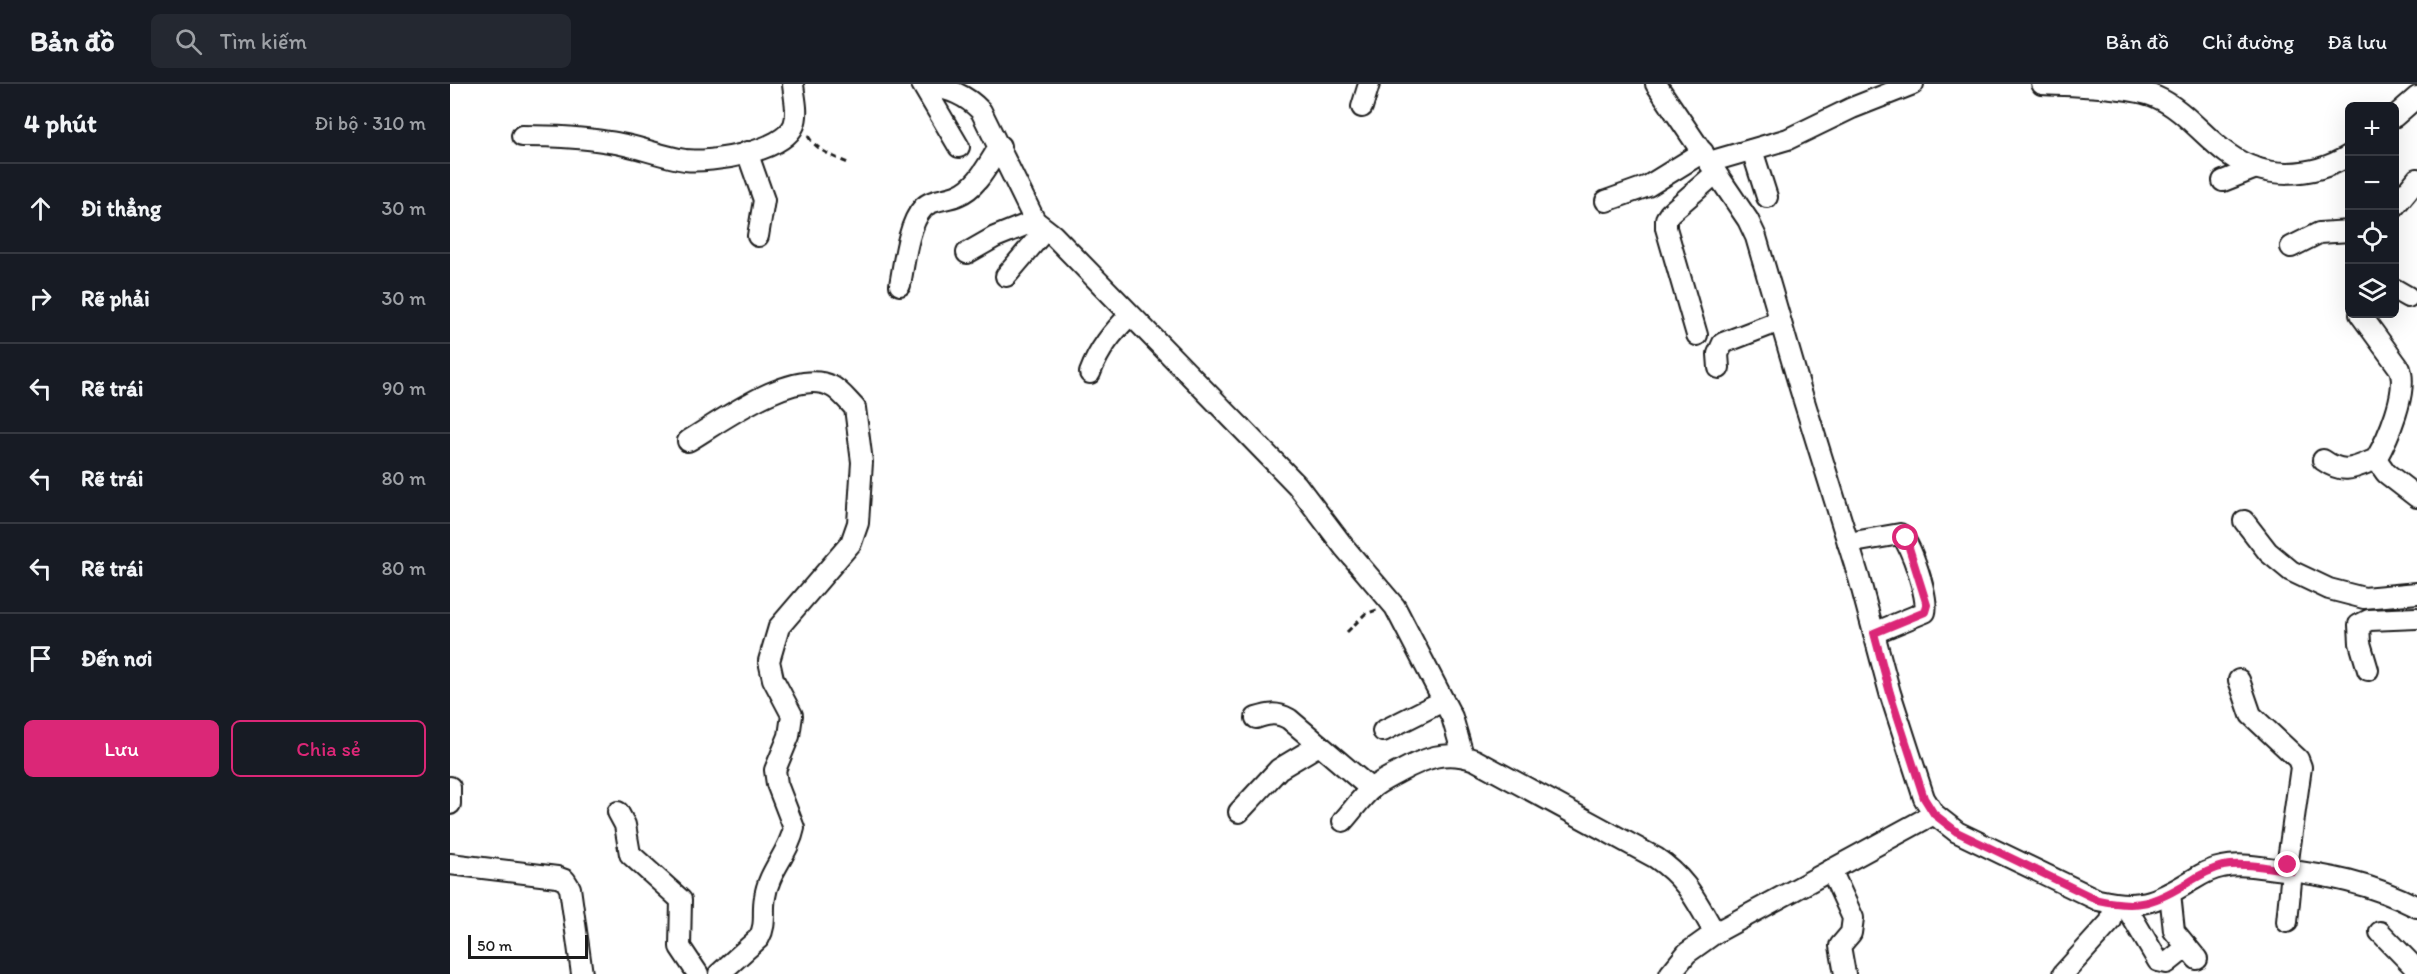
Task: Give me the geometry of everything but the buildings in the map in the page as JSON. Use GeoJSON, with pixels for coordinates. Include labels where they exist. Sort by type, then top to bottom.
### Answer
{"type":"FeatureCollection","features":[{"type":"Feature","properties":{"kind":"street"},"geometry":{"type":"LineString","coordinates":[[522,136],[610,142],[695,161],[747,152],[774,144],[793,128],[797,116],[793,84]]}},
{"type":"Feature","properties":{"kind":"street"},"geometry":{"type":"LineString","coordinates":[[923,84],[955,92],[969,99],[981,111],[1040,226],[1297,485],[1392,603],[1457,729],[1463,755]]}},
{"type":"Feature","properties":{"kind":"street"},"geometry":{"type":"LineString","coordinates":[[923,84],[959,147]]}},
{"type":"Feature","properties":{"kind":"street"},"geometry":{"type":"LineString","coordinates":[[1362,107],[1369,84]]}},
{"type":"Feature","properties":{"kind":"street"},"geometry":{"type":"LineString","coordinates":[[1656,84],[1748,220],[1756,237],[1848,543],[1890,693],[1924,798],[1934,814],[1957,832],[2098,900],[2120,904],[2144,904],[2170,893],[2205,872],[2222,866],[2242,865],[2326,875],[2361,883],[2417,907]]}},
{"type":"Feature","properties":{"kind":"street"},"geometry":{"type":"LineString","coordinates":[[1606,201],[1710,162],[1788,139],[1852,108],[1913,84]]}},
{"type":"Feature","properties":{"kind":"street"},"geometry":{"type":"LineString","coordinates":[[2042,84],[2140,92],[2156,97],[2172,106],[2229,155],[2256,168],[2282,174],[2312,171],[2338,163],[2348,156]]}},
{"type":"Feature","properties":{"kind":"street"},"geometry":{"type":"LineString","coordinates":[[2415,84],[2417,89]]}},
{"type":"Feature","properties":{"kind":"street"},"geometry":{"type":"LineString","coordinates":[[2399,113],[2417,97]]}},
{"type":"Feature","properties":{"kind":"street"},"geometry":{"type":"LineString","coordinates":[[900,285],[910,237],[921,209],[928,203],[959,195],[976,182],[1000,146]]}},
{"type":"Feature","properties":{"kind":"street"},"geometry":{"type":"LineString","coordinates":[[1752,150],[1767,196]]}},
{"type":"Feature","properties":{"kind":"street"},"geometry":{"type":"LineString","coordinates":[[747,152],[764,200],[758,236]]}},
{"type":"Feature","properties":{"kind":"street"},"geometry":{"type":"LineString","coordinates":[[1697,334],[1666,228],[1666,219],[1710,162]]}},
{"type":"Feature","properties":{"kind":"street"},"geometry":{"type":"LineString","coordinates":[[2223,180],[2256,168]]}},
{"type":"Feature","properties":{"kind":"street"},"geometry":{"type":"LineString","coordinates":[[2399,201],[2417,179]]}},
{"type":"Feature","properties":{"kind":"street"},"geometry":{"type":"LineString","coordinates":[[967,253],[995,237],[1040,226]]}},
{"type":"Feature","properties":{"kind":"street"},"geometry":{"type":"LineString","coordinates":[[1006,276],[1040,226]]}},
{"type":"Feature","properties":{"kind":"street"},"geometry":{"type":"LineString","coordinates":[[2292,248],[2319,233],[2345,231]]}},
{"type":"Feature","properties":{"kind":"street"},"geometry":{"type":"LineString","coordinates":[[1090,374],[1096,357],[1108,338],[1130,315]]}},
{"type":"Feature","properties":{"kind":"street"},"geometry":{"type":"LineString","coordinates":[[2323,460],[2334,468],[2352,469],[2376,459],[2410,384],[2363,318]]}},
{"type":"Feature","properties":{"kind":"street"},"geometry":{"type":"LineString","coordinates":[[1719,368],[1718,354],[1723,343],[1780,321]]}},
{"type":"Feature","properties":{"kind":"street"},"geometry":{"type":"LineString","coordinates":[[688,441],[776,389],[814,381],[832,386],[855,408],[862,462],[858,523],[851,543],[778,627],[773,644],[769,661],[773,679],[792,715],[789,736],[775,770],[777,784],[794,828],[771,874],[764,898],[765,920],[759,939],[719,974]]}},
{"type":"Feature","properties":{"kind":"street"},"geometry":{"type":"LineString","coordinates":[[2376,459],[2386,473],[2417,497]]}},
{"type":"Feature","properties":{"kind":"street"},"geometry":{"type":"LineString","coordinates":[[2244,521],[2268,552],[2290,571],[2329,589],[2364,598],[2417,593]]}},
{"type":"Feature","properties":{"kind":"street"},"geometry":{"type":"LineString","coordinates":[[1848,543],[1900,534],[1906,538],[1920,578],[1927,605],[1925,612],[1874,633]]}},
{"type":"Feature","properties":{"kind":"street"},"geometry":{"type":"LineString","coordinates":[[2368,670],[2360,643],[2359,624],[2369,620],[2417,618]]}},
{"type":"Feature","properties":{"kind":"street"},"geometry":{"type":"LineString","coordinates":[[2239,680],[2251,715],[2298,759],[2301,767],[2288,860],[2292,871],[2287,922]]}},
{"type":"Feature","properties":{"kind":"street"},"geometry":{"type":"LineString","coordinates":[[1383,731],[1443,701]]}},
{"type":"Feature","properties":{"kind":"street"},"geometry":{"type":"LineString","coordinates":[[1256,718],[1270,713],[1280,714],[1289,719],[1371,789]]}},
{"type":"Feature","properties":{"kind":"street"},"geometry":{"type":"LineString","coordinates":[[1239,812],[1279,769],[1319,745]]}},
{"type":"Feature","properties":{"kind":"street"},"geometry":{"type":"LineString","coordinates":[[1343,821],[1371,789],[1422,760],[1444,754],[1463,755],[1646,852],[1672,869],[1686,883],[1715,933]]}},
{"type":"Feature","properties":{"kind":"street"},"geometry":{"type":"LineString","coordinates":[[450,787],[450,804]]}},
{"type":"Feature","properties":{"kind":"street"},"geometry":{"type":"LineString","coordinates":[[618,812],[625,825],[630,854],[681,900],[680,947],[698,974]]}},
{"type":"Feature","properties":{"kind":"street"},"geometry":{"type":"LineString","coordinates":[[1677,972],[1687,953],[1715,933],[1934,814]]}},
{"type":"Feature","properties":{"kind":"street"},"geometry":{"type":"LineString","coordinates":[[450,864],[557,877],[565,880],[570,888],[582,974]]}},
{"type":"Feature","properties":{"kind":"street"},"geometry":{"type":"LineString","coordinates":[[1831,870],[1853,918],[1851,933],[1840,946],[1845,974]]}},
{"type":"Feature","properties":{"kind":"street"},"geometry":{"type":"LineString","coordinates":[[2120,904],[2158,961],[2167,963],[2192,953],[2174,931],[2170,893]]}},
{"type":"Feature","properties":{"kind":"street"},"geometry":{"type":"LineString","coordinates":[[2063,974],[2111,921],[2120,904]]}},
{"type":"Feature","properties":{"kind":"street"},"geometry":{"type":"LineString","coordinates":[[2380,932],[2417,970]]}},
{"type":"Feature","properties":{"kind":"path"},"geometry":{"type":"LineString","coordinates":[[797,116],[810,141],[830,155],[848,163]]}},
{"type":"Feature","properties":{"kind":"path"},"geometry":{"type":"LineString","coordinates":[[1347,632],[1365,614],[1392,603]]}},
{"type":"Feature","properties":{"kind":"route"},"geometry":{"type":"LineString","coordinates":[[1906,538],[1927,605],[1925,612],[1874,633],[1890,693],[1924,798],[1934,814],[1944,824],[2098,900],[2122,905],[2144,904],[2163,898],[2205,872],[2222,866],[2242,865],[2292,871],[2288,865]]}}]}
